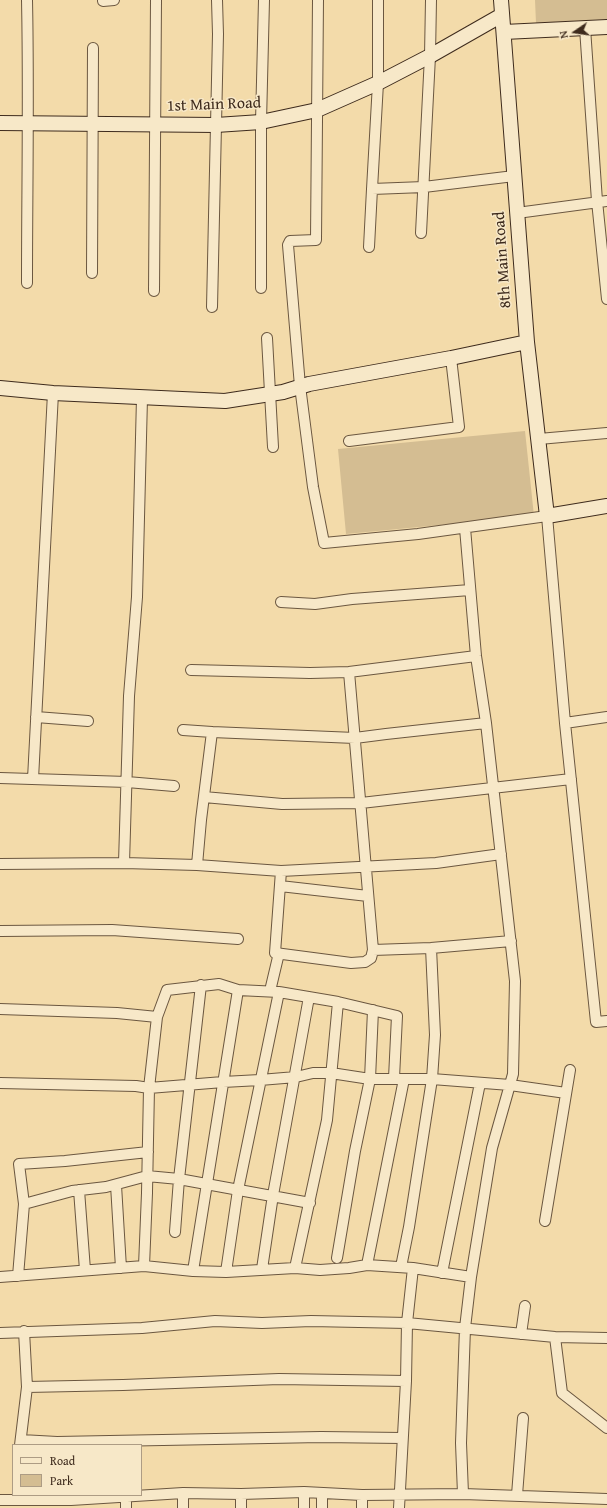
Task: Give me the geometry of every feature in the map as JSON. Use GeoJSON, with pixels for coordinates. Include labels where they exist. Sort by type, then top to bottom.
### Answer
{"type":"FeatureCollection","features":[{"type":"Feature","properties":{"kind":"street"},"geometry":{"type":"LineString","coordinates":[[27,0],[29,73],[27,123],[27,283]]}},
{"type":"Feature","properties":{"kind":"street"},"geometry":{"type":"LineString","coordinates":[[103,1],[114,0]]}},
{"type":"Feature","properties":{"kind":"street"},"geometry":{"type":"LineString","coordinates":[[154,291],[156,0]]}},
{"type":"Feature","properties":{"kind":"street"},"geometry":{"type":"LineString","coordinates":[[212,307],[218,34],[217,0]]}},
{"type":"Feature","properties":{"kind":"street"},"geometry":{"type":"LineString","coordinates":[[261,288],[261,122],[264,0]]}},
{"type":"Feature","properties":{"kind":"street"},"geometry":{"type":"LineString","coordinates":[[318,0],[316,240],[290,241],[288,245],[300,386],[313,487],[324,543],[465,528],[607,506]]}},
{"type":"Feature","properties":{"kind":"street"},"geometry":{"type":"LineString","coordinates":[[369,247],[378,83],[378,0]]}},
{"type":"Feature","properties":{"kind":"street"},"geometry":{"type":"LineString","coordinates":[[421,233],[430,56],[431,0]]}},
{"type":"Feature","properties":{"kind":"street","name":"8th Main Road"},"geometry":{"type":"LineString","coordinates":[[501,0],[527,342],[547,516]]}},
{"type":"Feature","properties":{"kind":"street","name":"1st Main Road"},"geometry":{"type":"LineString","coordinates":[[0,123],[216,125],[261,122],[317,110],[378,83],[430,56],[502,15]]}},
{"type":"Feature","properties":{"kind":"street"},"geometry":{"type":"LineString","coordinates":[[504,32],[607,27]]}},
{"type":"Feature","properties":{"kind":"street"},"geometry":{"type":"LineString","coordinates":[[585,28],[602,201],[607,299]]}},
{"type":"Feature","properties":{"kind":"street"},"geometry":{"type":"LineString","coordinates":[[92,48],[92,273]]}},
{"type":"Feature","properties":{"kind":"street"},"geometry":{"type":"LineString","coordinates":[[372,188],[424,187],[514,176]]}},
{"type":"Feature","properties":{"kind":"street"},"geometry":{"type":"LineString","coordinates":[[516,213],[602,201]]}},
{"type":"Feature","properties":{"kind":"street"},"geometry":{"type":"LineString","coordinates":[[268,338],[273,447]]}},
{"type":"Feature","properties":{"kind":"street"},"geometry":{"type":"LineString","coordinates":[[0,388],[53,393],[224,401],[283,392],[300,386],[451,358],[527,342]]}},
{"type":"Feature","properties":{"kind":"street"},"geometry":{"type":"LineString","coordinates":[[349,441],[459,427],[451,358]]}},
{"type":"Feature","properties":{"kind":"street"},"geometry":{"type":"LineString","coordinates":[[33,779],[53,393]]}},
{"type":"Feature","properties":{"kind":"street"},"geometry":{"type":"LineString","coordinates":[[124,863],[129,696],[137,597],[142,398]]}},
{"type":"Feature","properties":{"kind":"street"},"geometry":{"type":"LineString","coordinates":[[539,439],[607,433]]}},
{"type":"Feature","properties":{"kind":"street"},"geometry":{"type":"LineString","coordinates":[[547,516],[565,723],[596,1022],[607,1021]]}},
{"type":"Feature","properties":{"kind":"street"},"geometry":{"type":"LineString","coordinates":[[463,1494],[461,1443],[465,1328],[471,1277],[492,1148],[513,1074],[515,981],[486,723],[476,656],[465,528]]}},
{"type":"Feature","properties":{"kind":"street"},"geometry":{"type":"LineString","coordinates":[[281,602],[315,604],[352,599],[470,590]]}},
{"type":"Feature","properties":{"kind":"street"},"geometry":{"type":"LineString","coordinates":[[191,670],[310,673],[349,672],[476,656]]}},
{"type":"Feature","properties":{"kind":"street"},"geometry":{"type":"LineString","coordinates":[[282,871],[275,953],[351,963],[365,962],[371,958],[373,950],[349,672]]}},
{"type":"Feature","properties":{"kind":"street"},"geometry":{"type":"LineString","coordinates":[[36,717],[88,721]]}},
{"type":"Feature","properties":{"kind":"street"},"geometry":{"type":"LineString","coordinates":[[565,723],[607,717]]}},
{"type":"Feature","properties":{"kind":"street"},"geometry":{"type":"LineString","coordinates":[[183,730],[355,738],[486,723]]}},
{"type":"Feature","properties":{"kind":"street"},"geometry":{"type":"LineString","coordinates":[[197,865],[212,732]]}},
{"type":"Feature","properties":{"kind":"street"},"geometry":{"type":"LineString","coordinates":[[0,778],[126,782],[174,786]]}},
{"type":"Feature","properties":{"kind":"street"},"geometry":{"type":"LineString","coordinates":[[204,797],[282,804],[361,803],[571,779]]}},
{"type":"Feature","properties":{"kind":"street"},"geometry":{"type":"LineString","coordinates":[[0,864],[124,863],[197,865],[282,871],[366,868],[436,863],[501,854]]}},
{"type":"Feature","properties":{"kind":"street"},"geometry":{"type":"LineString","coordinates":[[280,886],[368,896]]}},
{"type":"Feature","properties":{"kind":"street"},"geometry":{"type":"LineString","coordinates":[[0,931],[112,930],[238,939]]}},
{"type":"Feature","properties":{"kind":"street"},"geometry":{"type":"LineString","coordinates":[[373,950],[431,948],[511,941]]}},
{"type":"Feature","properties":{"kind":"street"},"geometry":{"type":"LineString","coordinates":[[401,1267],[409,1227],[432,1079],[435,1035],[431,948]]}},
{"type":"Feature","properties":{"kind":"street"},"geometry":{"type":"LineString","coordinates":[[226,1272],[238,1190],[260,1080],[279,953]]}},
{"type":"Feature","properties":{"kind":"street"},"geometry":{"type":"LineString","coordinates":[[144,1266],[148,1176],[149,1088],[157,1017],[167,990],[219,984],[238,990],[274,992],[338,1002],[397,1016],[399,1079],[367,1265]]}},
{"type":"Feature","properties":{"kind":"street"},"geometry":{"type":"LineString","coordinates":[[175,1232],[179,1179],[201,985]]}},
{"type":"Feature","properties":{"kind":"street"},"geometry":{"type":"LineString","coordinates":[[193,1271],[208,1185],[238,990]]}},
{"type":"Feature","properties":{"kind":"street"},"geometry":{"type":"LineString","coordinates":[[262,1269],[273,1195],[296,1077],[309,997]]}},
{"type":"Feature","properties":{"kind":"street"},"geometry":{"type":"LineString","coordinates":[[295,1268],[310,1203],[326,1120],[338,1002]]}},
{"type":"Feature","properties":{"kind":"street"},"geometry":{"type":"LineString","coordinates":[[0,1009],[117,1013],[157,1017]]}},
{"type":"Feature","properties":{"kind":"street"},"geometry":{"type":"LineString","coordinates":[[337,1258],[355,1150],[370,1079],[373,1010]]}},
{"type":"Feature","properties":{"kind":"street"},"geometry":{"type":"LineString","coordinates":[[545,1221],[570,1070]]}},
{"type":"Feature","properties":{"kind":"street"},"geometry":{"type":"LineString","coordinates":[[0,1083],[136,1086],[149,1088],[296,1077],[313,1073],[330,1073],[370,1079],[432,1079],[510,1085],[566,1093]]}},
{"type":"Feature","properties":{"kind":"street"},"geometry":{"type":"LineString","coordinates":[[442,1273],[480,1083]]}},
{"type":"Feature","properties":{"kind":"street"},"geometry":{"type":"LineString","coordinates":[[18,1276],[24,1204],[19,1164],[65,1161],[148,1152]]}},
{"type":"Feature","properties":{"kind":"street"},"geometry":{"type":"LineString","coordinates":[[24,1204],[79,1190],[116,1185],[148,1176],[179,1179],[273,1195],[310,1203]]}},
{"type":"Feature","properties":{"kind":"street"},"geometry":{"type":"LineString","coordinates":[[116,1185],[121,1268]]}},
{"type":"Feature","properties":{"kind":"street"},"geometry":{"type":"LineString","coordinates":[[79,1190],[85,1270]]}},
{"type":"Feature","properties":{"kind":"street"},"geometry":{"type":"LineString","coordinates":[[0,1277],[144,1266],[193,1271],[226,1272],[295,1268],[320,1270],[367,1265],[412,1268],[471,1277]]}},
{"type":"Feature","properties":{"kind":"street"},"geometry":{"type":"LineString","coordinates":[[399,1508],[401,1494],[402,1438],[406,1381],[406,1322],[412,1268]]}},
{"type":"Feature","properties":{"kind":"street"},"geometry":{"type":"LineString","coordinates":[[521,1334],[525,1306]]}},
{"type":"Feature","properties":{"kind":"street"},"geometry":{"type":"LineString","coordinates":[[0,1333],[142,1328],[215,1321],[262,1323],[311,1320],[406,1322],[555,1337],[607,1338]]}},
{"type":"Feature","properties":{"kind":"street"},"geometry":{"type":"LineString","coordinates":[[24,1331],[27,1387],[20,1443],[321,1437],[402,1438]]}},
{"type":"Feature","properties":{"kind":"street"},"geometry":{"type":"LineString","coordinates":[[555,1337],[562,1393],[607,1428]]}},
{"type":"Feature","properties":{"kind":"street"},"geometry":{"type":"LineString","coordinates":[[27,1387],[279,1379],[406,1381]]}},
{"type":"Feature","properties":{"kind":"street"},"geometry":{"type":"LineString","coordinates":[[517,1495],[523,1418]]}},
{"type":"Feature","properties":{"kind":"street"},"geometry":{"type":"LineString","coordinates":[[142,1496],[183,1493],[241,1494],[304,1492],[362,1495],[517,1495],[607,1499]]}},
{"type":"Feature","properties":{"kind":"street"},"geometry":{"type":"LineString","coordinates":[[304,1492],[304,1508]]}},
{"type":"Feature","properties":{"kind":"street"},"geometry":{"type":"LineString","coordinates":[[183,1493],[183,1508]]}},
{"type":"Feature","properties":{"kind":"street"},"geometry":{"type":"LineString","coordinates":[[241,1494],[241,1508]]}},
{"type":"Feature","properties":{"kind":"street"},"geometry":{"type":"LineString","coordinates":[[322,1494],[322,1508]]}},
{"type":"Feature","properties":{"kind":"street"},"geometry":{"type":"LineString","coordinates":[[362,1495],[362,1508]]}},
{"type":"Feature","properties":{"kind":"street"},"geometry":{"type":"LineString","coordinates":[[0,1500],[71,1504],[140,1496]]}},
{"type":"Feature","properties":{"kind":"street"},"geometry":{"type":"LineString","coordinates":[[126,1497],[126,1508]]}},
{"type":"Feature","properties":{"kind":"green space"},"geometry":{"type":"Polygon","coordinates":[[[535,0],[607,0],[607,19],[536,23],[535,0]]]}},
{"type":"Feature","properties":{"kind":"green space"},"geometry":{"type":"Polygon","coordinates":[[[525,431],[534,516],[346,534],[338,449],[525,431]]]}}]}
